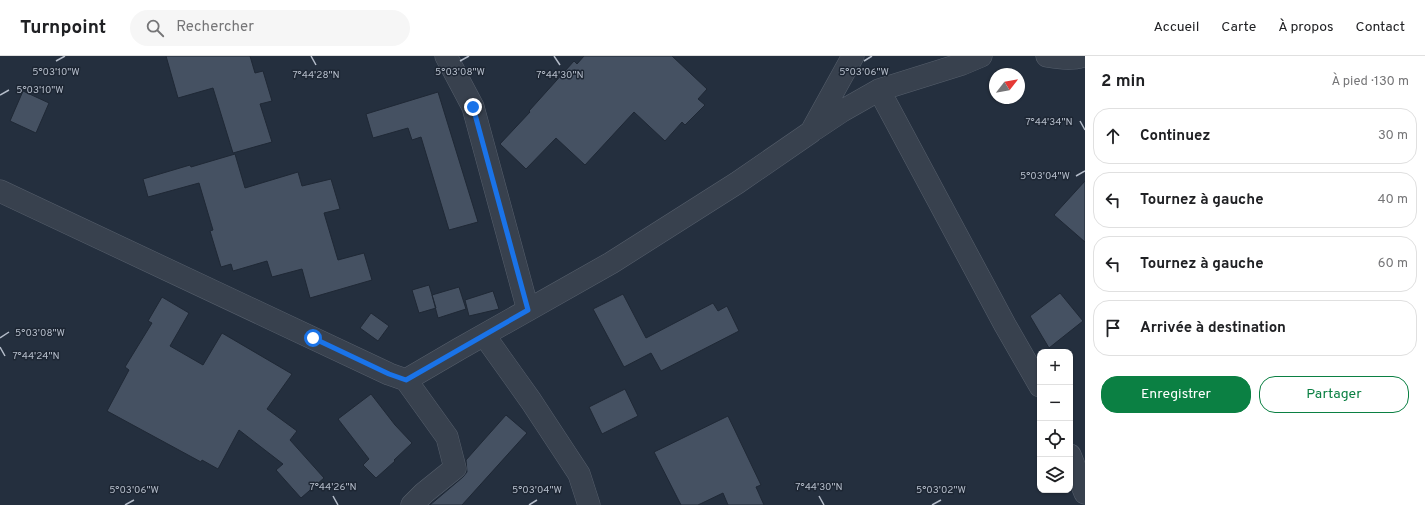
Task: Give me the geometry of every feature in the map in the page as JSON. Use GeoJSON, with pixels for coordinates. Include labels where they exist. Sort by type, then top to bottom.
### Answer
{"type":"FeatureCollection","features":[{"type":"Feature","properties":{"kind":"street"},"geometry":{"type":"LineString","coordinates":[[446,56],[473,107],[528,310]]}},
{"type":"Feature","properties":{"kind":"street"},"geometry":{"type":"LineString","coordinates":[[811,132],[853,56]]}},
{"type":"Feature","properties":{"kind":"street"},"geometry":{"type":"LineString","coordinates":[[406,380],[611,263],[737,183],[842,111],[879,90],[962,64],[981,56]]}},
{"type":"Feature","properties":{"kind":"street"},"geometry":{"type":"LineString","coordinates":[[1047,56],[1055,58],[1078,58],[1083,56]]}},
{"type":"Feature","properties":{"kind":"street"},"geometry":{"type":"LineString","coordinates":[[879,90],[1005,325],[1039,385]]}},
{"type":"Feature","properties":{"kind":"street"},"geometry":{"type":"LineString","coordinates":[[0,191],[368,364],[406,380],[447,437],[454,468],[412,505]]}},
{"type":"Feature","properties":{"kind":"street"},"geometry":{"type":"LineString","coordinates":[[484,335],[531,401],[579,474],[589,505]]}},
{"type":"Feature","properties":{"kind":"street"},"geometry":{"type":"LineString","coordinates":[[1071,457],[1085,493]]}},
{"type":"Feature","properties":{"kind":"building"},"geometry":{"type":"Polygon","coordinates":[[[166,56],[250,56],[255,73],[263,71],[272,101],[260,104],[272,142],[233,153],[213,88],[178,98],[166,56]]]}},
{"type":"Feature","properties":{"kind":"building"},"geometry":{"type":"Polygon","coordinates":[[[584,56],[672,56],[707,89],[698,99],[705,105],[685,125],[682,122],[665,141],[634,112],[585,165],[556,138],[526,169],[500,144],[574,61],[577,64],[584,56]]]}},
{"type":"Feature","properties":{"kind":"building"},"geometry":{"type":"Polygon","coordinates":[[[23,91],[49,103],[36,133],[10,121],[23,91]]]}},
{"type":"Feature","properties":{"kind":"building"},"geometry":{"type":"Polygon","coordinates":[[[438,92],[478,222],[449,230],[421,137],[412,140],[408,128],[373,138],[366,114],[438,92]]]}},
{"type":"Feature","properties":{"kind":"building"},"geometry":{"type":"Polygon","coordinates":[[[235,154],[245,188],[298,172],[302,186],[331,179],[340,209],[324,213],[338,260],[364,253],[372,280],[310,298],[302,269],[272,277],[267,261],[233,271],[231,264],[221,267],[210,231],[213,230],[199,183],[148,197],[143,179],[235,154]]]}},
{"type":"Feature","properties":{"kind":"building"},"geometry":{"type":"Polygon","coordinates":[[[1085,181],[1085,242],[1054,215],[1085,181]]]}},
{"type":"Feature","properties":{"kind":"building"},"geometry":{"type":"Polygon","coordinates":[[[429,285],[436,308],[419,313],[412,290],[429,285]]]}},
{"type":"Feature","properties":{"kind":"building"},"geometry":{"type":"Polygon","coordinates":[[[459,287],[466,309],[438,318],[432,295],[459,287]]]}},
{"type":"Feature","properties":{"kind":"building"},"geometry":{"type":"Polygon","coordinates":[[[493,291],[499,309],[469,316],[465,300],[493,291]]]}},
{"type":"Feature","properties":{"kind":"building"},"geometry":{"type":"Polygon","coordinates":[[[1060,293],[1083,321],[1049,348],[1030,316],[1060,293]]]}},
{"type":"Feature","properties":{"kind":"building"},"geometry":{"type":"Polygon","coordinates":[[[623,294],[646,338],[713,303],[718,311],[727,306],[739,331],[661,371],[651,353],[624,367],[593,309],[623,294]]]}},
{"type":"Feature","properties":{"kind":"building"},"geometry":{"type":"Polygon","coordinates":[[[162,297],[189,313],[170,346],[203,365],[222,333],[292,374],[267,409],[297,431],[290,440],[324,478],[301,498],[276,470],[283,464],[239,430],[218,469],[202,460],[201,462],[107,411],[129,370],[125,367],[152,323],[148,321],[162,297]]]}},
{"type":"Feature","properties":{"kind":"building"},"geometry":{"type":"Polygon","coordinates":[[[371,313],[389,326],[378,341],[360,328],[371,313]]]}},
{"type":"Feature","properties":{"kind":"building"},"geometry":{"type":"Polygon","coordinates":[[[625,389],[638,416],[602,434],[589,407],[625,389]]]}},
{"type":"Feature","properties":{"kind":"building"},"geometry":{"type":"Polygon","coordinates":[[[371,394],[395,425],[412,443],[376,478],[363,465],[369,459],[338,419],[371,394]]]}},
{"type":"Feature","properties":{"kind":"building"},"geometry":{"type":"Polygon","coordinates":[[[506,415],[527,433],[462,505],[430,505],[463,477],[467,472],[466,460],[506,415]]]}},
{"type":"Feature","properties":{"kind":"building"},"geometry":{"type":"Polygon","coordinates":[[[728,416],[761,485],[756,487],[764,505],[728,505],[723,493],[698,505],[681,505],[654,452],[728,416]]]}},
{"type":"Feature","properties":{"kind":"route"},"geometry":{"type":"LineString","coordinates":[[313,338],[389,374],[406,380],[528,310],[473,107]]}}]}
